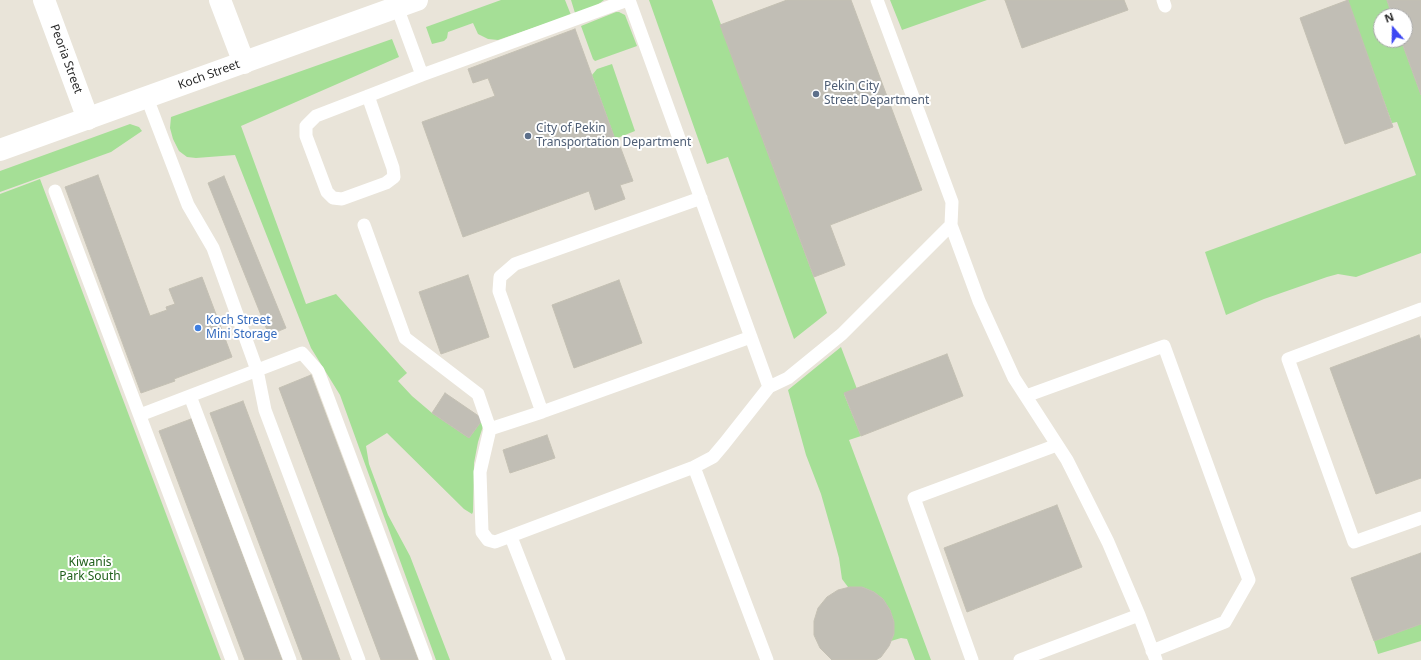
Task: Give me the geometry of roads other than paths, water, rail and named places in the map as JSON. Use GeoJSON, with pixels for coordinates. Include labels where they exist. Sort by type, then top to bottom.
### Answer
{"type":"FeatureCollection","features":[{"type":"Feature","properties":{"kind":"street","name":"Peoria Street"},"geometry":{"type":"LineString","coordinates":[[44,0],[88,119]]}},
{"type":"Feature","properties":{"kind":"street"},"geometry":{"type":"LineString","coordinates":[[220,0],[244,63]]}},
{"type":"Feature","properties":{"kind":"street","name":"Koch Street"},"geometry":{"type":"LineString","coordinates":[[0,150],[418,0]]}},
{"type":"Feature","properties":{"kind":"lane"},"geometry":{"type":"LineString","coordinates":[[368,96],[393,168],[394,177],[386,184],[342,199],[333,198],[327,192],[306,136],[306,126],[316,116],[422,74],[629,0],[769,387]]}},
{"type":"Feature","properties":{"kind":"lane"},"geometry":{"type":"LineString","coordinates":[[877,0],[952,202],[951,225],[979,301],[1014,378],[1067,460],[1108,542],[1154,655],[1225,622],[1248,580],[1164,346],[1026,396]]}},
{"type":"Feature","properties":{"kind":"lane"},"geometry":{"type":"LineString","coordinates":[[397,7],[422,74]]}},
{"type":"Feature","properties":{"kind":"lane"},"geometry":{"type":"LineString","coordinates":[[147,98],[188,205],[213,248],[257,370],[264,410],[359,660]]}},
{"type":"Feature","properties":{"kind":"lane"},"geometry":{"type":"LineString","coordinates":[[55,191],[232,660]]}},
{"type":"Feature","properties":{"kind":"lane"},"geometry":{"type":"LineString","coordinates":[[542,412],[499,291],[500,277],[515,264],[701,198]]}},
{"type":"Feature","properties":{"kind":"lane"},"geometry":{"type":"LineString","coordinates":[[364,225],[405,338],[478,394],[490,429],[480,472],[482,532],[488,540],[495,542],[694,467],[713,456],[769,387],[788,378],[842,334],[951,225]]}},
{"type":"Feature","properties":{"kind":"lane"},"geometry":{"type":"LineString","coordinates":[[1421,309],[1288,359],[1354,542],[1421,518]]}},
{"type":"Feature","properties":{"kind":"lane"},"geometry":{"type":"LineString","coordinates":[[490,429],[751,338]]}},
{"type":"Feature","properties":{"kind":"lane"},"geometry":{"type":"LineString","coordinates":[[140,415],[302,353],[318,371],[426,660]]}},
{"type":"Feature","properties":{"kind":"lane"},"geometry":{"type":"LineString","coordinates":[[190,396],[290,660]]}},
{"type":"Feature","properties":{"kind":"lane"},"geometry":{"type":"LineString","coordinates":[[972,660],[914,498],[1057,445]]}},
{"type":"Feature","properties":{"kind":"lane"},"geometry":{"type":"LineString","coordinates":[[694,467],[767,660]]}},
{"type":"Feature","properties":{"kind":"lane"},"geometry":{"type":"LineString","coordinates":[[511,537],[559,660]]}},
{"type":"Feature","properties":{"kind":"lane"},"geometry":{"type":"LineString","coordinates":[[1020,660],[1139,615]]}},
{"type":"Feature","properties":{"kind":"place","name":"Pekin City Street Department"},"geometry":{"type":"Point","coordinates":[816,94]}},
{"type":"Feature","properties":{"kind":"place","name":"City of Pekin Transportation Department"},"geometry":{"type":"Point","coordinates":[528,136]}},
{"type":"Feature","properties":{"kind":"place","name":"Koch Street Mini Storage"},"geometry":{"type":"Point","coordinates":[198,328]}},
{"type":"Feature","properties":{"kind":"park label","name":"Kiwanis Park South"},"geometry":{"type":"Point","coordinates":[90,570]}}]}
